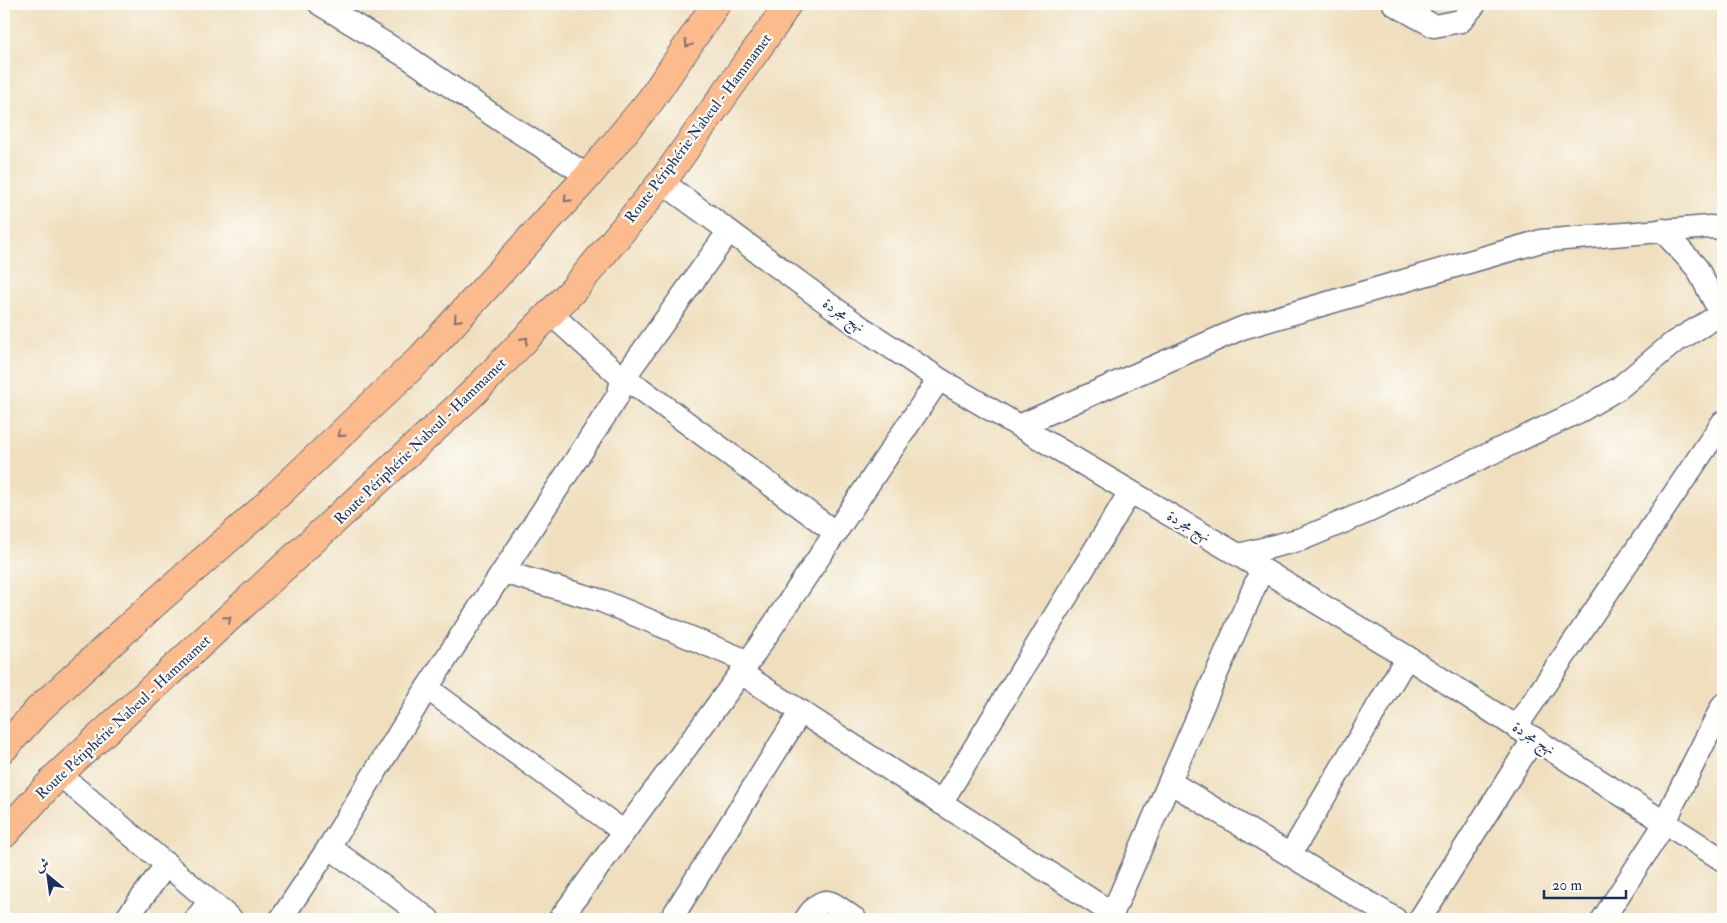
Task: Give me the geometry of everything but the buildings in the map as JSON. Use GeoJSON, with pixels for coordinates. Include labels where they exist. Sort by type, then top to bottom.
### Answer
{"type":"FeatureCollection","features":[{"type":"Feature","properties":{"kind":"highway"},"geometry":{"type":"LineString","coordinates":[[4,748],[39,709],[156,602],[259,512],[422,357],[588,176],[650,101],[716,4]]}},
{"type":"Feature","properties":{"kind":"highway","name":"Route Périphérie Nabeul - Hammamet"},"geometry":{"type":"LineString","coordinates":[[4,834],[59,774],[471,395],[574,289],[662,182],[777,21],[787,4]]}},
{"type":"Feature","properties":{"kind":"street"},"geometry":{"type":"LineString","coordinates":[[320,4],[409,58],[500,120],[588,176]]}},
{"type":"Feature","properties":{"kind":"street"},"geometry":{"type":"LineString","coordinates":[[1394,4],[1434,26],[1461,21],[1475,4]]}},
{"type":"Feature","properties":{"kind":"street","name":"نهج مجردة"},"geometry":{"type":"LineString","coordinates":[[662,182],[856,324],[939,379],[1262,569],[1407,657],[1723,860]]}},
{"type":"Feature","properties":{"kind":"street"},"geometry":{"type":"LineString","coordinates":[[1019,426],[1242,328],[1541,241],[1662,230],[1723,228]]}},
{"type":"Feature","properties":{"kind":"street"},"geometry":{"type":"LineString","coordinates":[[1238,555],[1302,539],[1369,511],[1580,412],[1619,388],[1673,343],[1722,314],[1697,268],[1662,230]]}},
{"type":"Feature","properties":{"kind":"street"},"geometry":{"type":"LineString","coordinates":[[281,919],[329,847],[427,688],[617,397],[623,379],[729,231]]}},
{"type":"Feature","properties":{"kind":"street"},"geometry":{"type":"LineString","coordinates":[[550,313],[623,379],[642,389],[836,533]]}},
{"type":"Feature","properties":{"kind":"street"},"geometry":{"type":"LineString","coordinates":[[560,919],[745,667],[939,379]]}},
{"type":"Feature","properties":{"kind":"street"},"geometry":{"type":"LineString","coordinates":[[1420,919],[1525,732],[1723,422]]}},
{"type":"Feature","properties":{"kind":"street"},"geometry":{"type":"LineString","coordinates":[[941,803],[1130,492]]}},
{"type":"Feature","properties":{"kind":"street"},"geometry":{"type":"LineString","coordinates":[[503,572],[602,600],[745,667],[801,711],[1111,916],[1262,569]]}},
{"type":"Feature","properties":{"kind":"street"},"geometry":{"type":"LineString","coordinates":[[1290,855],[1407,657]]}},
{"type":"Feature","properties":{"kind":"street"},"geometry":{"type":"LineString","coordinates":[[427,688],[624,832]]}},
{"type":"Feature","properties":{"kind":"street"},"geometry":{"type":"LineString","coordinates":[[1603,919],[1666,822],[1673,804],[1723,705]]}},
{"type":"Feature","properties":{"kind":"street"},"geometry":{"type":"LineString","coordinates":[[671,919],[801,711]]}},
{"type":"Feature","properties":{"kind":"street"},"geometry":{"type":"LineString","coordinates":[[59,774],[167,864],[203,910],[231,919]]}},
{"type":"Feature","properties":{"kind":"street"},"geometry":{"type":"LineString","coordinates":[[1170,782],[1395,919]]}},
{"type":"Feature","properties":{"kind":"street"},"geometry":{"type":"LineString","coordinates":[[329,847],[404,912],[428,919]]}},
{"type":"Feature","properties":{"kind":"street"},"geometry":{"type":"LineString","coordinates":[[126,919],[167,864]]}},
{"type":"Feature","properties":{"kind":"street"},"geometry":{"type":"LineString","coordinates":[[806,919],[817,904],[823,902],[829,902],[855,919]]}}]}
